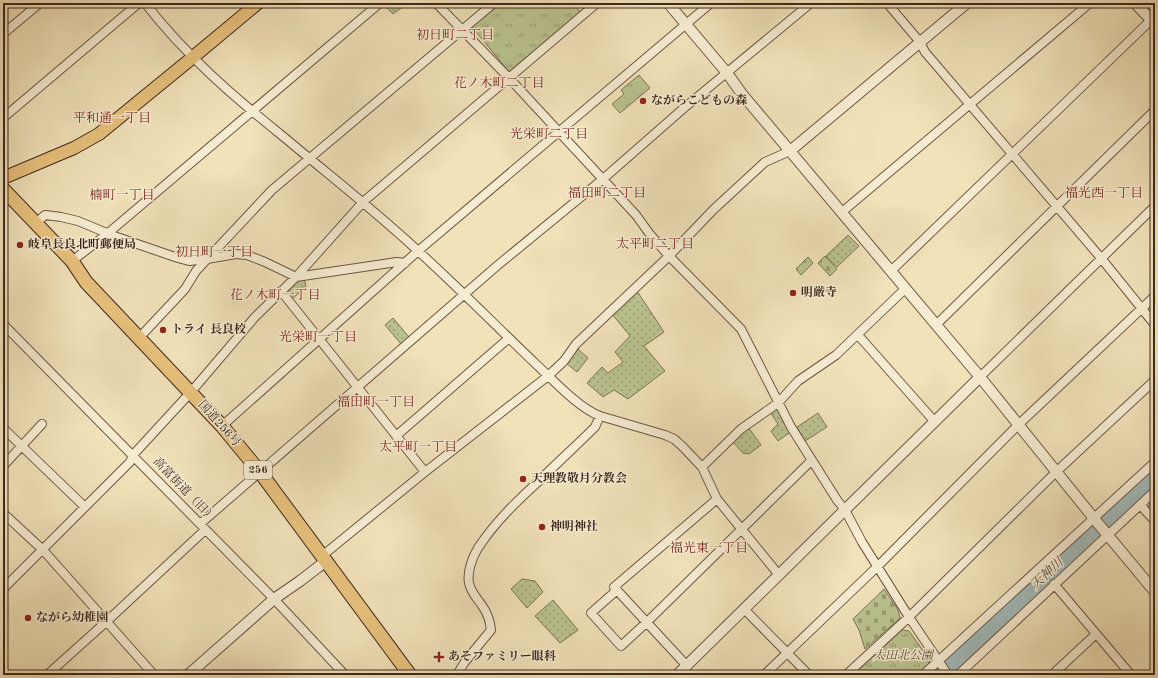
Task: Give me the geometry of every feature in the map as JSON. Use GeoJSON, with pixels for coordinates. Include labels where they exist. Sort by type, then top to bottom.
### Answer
{"type":"FeatureCollection","features":[{"type":"Feature","properties":{"kind":"highway","name":"国道256号"},"geometry":{"type":"LineString","coordinates":[[3,189],[72,261],[86,282],[222,426],[260,472],[410,675]]}},
{"type":"Feature","properties":{"kind":"highway","name":"国道256号"},"geometry":{"type":"LineString","coordinates":[[3,199],[68,269],[86,282]]}},
{"type":"Feature","properties":{"kind":"main road"},"geometry":{"type":"LineString","coordinates":[[3,178],[74,148],[99,134],[258,3]]}},
{"type":"Feature","properties":{"kind":"street"},"geometry":{"type":"LineString","coordinates":[[3,34],[40,3]]}},
{"type":"Feature","properties":{"kind":"street"},"geometry":{"type":"LineString","coordinates":[[3,118],[139,3]]}},
{"type":"Feature","properties":{"kind":"street"},"geometry":{"type":"LineString","coordinates":[[145,3],[192,58],[252,111],[363,202],[418,251],[548,376],[584,408],[600,416],[674,439],[702,467],[717,499],[779,575]]}},
{"type":"Feature","properties":{"kind":"street"},"geometry":{"type":"LineString","coordinates":[[72,261],[380,3]]}},
{"type":"Feature","properties":{"kind":"street"},"geometry":{"type":"LineString","coordinates":[[436,3],[463,29],[560,132],[636,216],[669,256],[741,329],[791,427],[845,510],[862,542],[909,617],[948,675]]}},
{"type":"Feature","properties":{"kind":"street"},"geometry":{"type":"LineString","coordinates":[[139,338],[186,289],[196,272],[272,190],[494,3]]}},
{"type":"Feature","properties":{"kind":"street"},"geometry":{"type":"LineString","coordinates":[[3,587],[43,550],[130,462],[133,455],[191,392],[255,317],[296,277],[363,202],[596,3]]}},
{"type":"Feature","properties":{"kind":"street"},"geometry":{"type":"LineString","coordinates":[[668,3],[727,73],[742,94],[980,376],[1107,535],[1155,592]]}},
{"type":"Feature","properties":{"kind":"street"},"geometry":{"type":"LineString","coordinates":[[222,426],[404,263],[711,3]]}},
{"type":"Feature","properties":{"kind":"street"},"geometry":{"type":"LineString","coordinates":[[47,675],[106,622],[260,472],[498,265],[603,179],[684,108],[811,3]]}},
{"type":"Feature","properties":{"kind":"street"},"geometry":{"type":"LineString","coordinates":[[887,3],[920,42],[925,52],[1101,258],[1155,325]]}},
{"type":"Feature","properties":{"kind":"street"},"geometry":{"type":"LineString","coordinates":[[188,675],[274,599],[300,581],[324,558],[425,472],[548,376],[564,361],[576,344],[669,256],[713,210],[765,162],[790,151],[967,3]]}},
{"type":"Feature","properties":{"kind":"street"},"geometry":{"type":"LineString","coordinates":[[842,212],[1090,3]]}},
{"type":"Feature","properties":{"kind":"street"},"geometry":{"type":"LineString","coordinates":[[891,271],[1012,154],[1153,22],[1136,3]]}},
{"type":"Feature","properties":{"kind":"street"},"geometry":{"type":"LineString","coordinates":[[936,325],[1155,110]]}},
{"type":"Feature","properties":{"kind":"street"},"geometry":{"type":"LineString","coordinates":[[677,675],[980,376],[1155,206]]}},
{"type":"Feature","properties":{"kind":"street"},"geometry":{"type":"LineString","coordinates":[[36,223],[45,215],[60,216],[78,221],[106,234],[189,261],[207,260],[236,254],[247,255],[296,277],[397,262],[404,263]]}},
{"type":"Feature","properties":{"kind":"street"},"geometry":{"type":"LineString","coordinates":[[702,467],[741,429],[778,403],[798,381],[836,355],[906,288]]}},
{"type":"Feature","properties":{"kind":"street"},"geometry":{"type":"LineString","coordinates":[[281,291],[425,472]]}},
{"type":"Feature","properties":{"kind":"street"},"geometry":{"type":"LineString","coordinates":[[764,675],[878,566],[1018,425],[1155,296]]}},
{"type":"Feature","properties":{"kind":"street","name":"高富街道（旧）"},"geometry":{"type":"LineString","coordinates":[[3,324],[274,599],[345,675]]}},
{"type":"Feature","properties":{"kind":"street"},"geometry":{"type":"LineString","coordinates":[[858,335],[935,422]]}},
{"type":"Feature","properties":{"kind":"street"},"geometry":{"type":"LineString","coordinates":[[396,436],[509,338]]}},
{"type":"Feature","properties":{"kind":"street"},"geometry":{"type":"LineString","coordinates":[[846,675],[909,617],[1056,472],[1155,380]]}},
{"type":"Feature","properties":{"kind":"street"},"geometry":{"type":"LineString","coordinates":[[457,675],[464,663],[491,630],[490,620],[484,608],[474,597],[469,584],[472,560],[478,548],[502,516],[595,427],[600,416]]}},
{"type":"Feature","properties":{"kind":"street"},"geometry":{"type":"LineString","coordinates":[[3,466],[42,424]]}},
{"type":"Feature","properties":{"kind":"street"},"geometry":{"type":"LineString","coordinates":[[3,428],[85,507]]}},
{"type":"Feature","properties":{"kind":"street"},"geometry":{"type":"LineString","coordinates":[[617,590],[591,613],[621,646],[812,460]]}},
{"type":"Feature","properties":{"kind":"street"},"geometry":{"type":"LineString","coordinates":[[923,675],[939,663],[1095,520],[1155,462]]}},
{"type":"Feature","properties":{"kind":"street"},"geometry":{"type":"LineString","coordinates":[[958,675],[1155,491]]}},
{"type":"Feature","properties":{"kind":"street"},"geometry":{"type":"LineString","coordinates":[[687,666],[614,587],[717,499]]}},
{"type":"Feature","properties":{"kind":"street"},"geometry":{"type":"LineString","coordinates":[[1140,505],[1155,521]]}},
{"type":"Feature","properties":{"kind":"street"},"geometry":{"type":"LineString","coordinates":[[3,513],[43,550],[154,675]]}},
{"type":"Feature","properties":{"kind":"street"},"geometry":{"type":"LineString","coordinates":[[1054,584],[1131,675]]}},
{"type":"Feature","properties":{"kind":"street"},"geometry":{"type":"LineString","coordinates":[[744,609],[809,675]]}},
{"type":"Feature","properties":{"kind":"street"},"geometry":{"type":"LineString","coordinates":[[1052,675],[1096,634]]}},
{"type":"Feature","properties":{"kind":"green space"},"geometry":{"type":"Polygon","coordinates":[[[388,3],[408,3],[393,14],[385,6],[388,3]]]}},
{"type":"Feature","properties":{"kind":"green space"},"geometry":{"type":"Polygon","coordinates":[[[501,3],[573,3],[581,13],[510,73],[472,27],[501,3]]]}},
{"type":"Feature","properties":{"kind":"green space"},"geometry":{"type":"Polygon","coordinates":[[[639,75],[650,88],[620,113],[612,104],[624,94],[621,90],[639,75]]]}},
{"type":"Feature","properties":{"kind":"green space"},"geometry":{"type":"Polygon","coordinates":[[[848,235],[859,246],[837,267],[826,256],[848,235]]]}},
{"type":"Feature","properties":{"kind":"green space"},"geometry":{"type":"Polygon","coordinates":[[[825,256],[837,269],[830,276],[818,263],[825,256]]]}},
{"type":"Feature","properties":{"kind":"green space"},"geometry":{"type":"Polygon","coordinates":[[[808,257],[813,263],[801,275],[796,269],[808,257]]]}},
{"type":"Feature","properties":{"kind":"green space"},"geometry":{"type":"Polygon","coordinates":[[[301,278],[304,278],[306,287],[292,299],[288,294],[288,291],[301,278]]]}},
{"type":"Feature","properties":{"kind":"green space"},"geometry":{"type":"Polygon","coordinates":[[[637,291],[664,332],[644,346],[665,371],[628,399],[614,390],[603,397],[587,383],[602,367],[608,373],[623,362],[615,352],[630,336],[612,314],[637,291]]]}},
{"type":"Feature","properties":{"kind":"green space"},"geometry":{"type":"Polygon","coordinates":[[[393,318],[409,337],[401,344],[385,325],[393,318]]]}},
{"type":"Feature","properties":{"kind":"green space"},"geometry":{"type":"Polygon","coordinates":[[[578,349],[588,358],[577,372],[566,363],[578,349]]]}},
{"type":"Feature","properties":{"kind":"green space"},"geometry":{"type":"Polygon","coordinates":[[[776,408],[792,431],[778,441],[771,431],[778,424],[770,412],[776,408]]]}},
{"type":"Feature","properties":{"kind":"green space"},"geometry":{"type":"Polygon","coordinates":[[[818,413],[827,427],[805,441],[797,427],[818,413]]]}},
{"type":"Feature","properties":{"kind":"green space"},"geometry":{"type":"Polygon","coordinates":[[[748,427],[761,445],[749,454],[743,453],[732,441],[748,427]]]}},
{"type":"Feature","properties":{"kind":"green space"},"geometry":{"type":"Polygon","coordinates":[[[1155,498],[1155,516],[1148,508],[1150,502],[1155,498]]]}},
{"type":"Feature","properties":{"kind":"green space"},"geometry":{"type":"Polygon","coordinates":[[[522,579],[535,581],[543,592],[527,608],[511,589],[522,579]]]}},
{"type":"Feature","properties":{"kind":"green space"},"geometry":{"type":"Polygon","coordinates":[[[884,589],[898,610],[900,618],[865,649],[859,630],[853,619],[884,589]]]}},
{"type":"Feature","properties":{"kind":"green space"},"geometry":{"type":"Polygon","coordinates":[[[553,600],[578,630],[560,643],[535,616],[553,600]]]}},
{"type":"Feature","properties":{"kind":"green space","name":"太田北公園"},"geometry":{"type":"Polygon","coordinates":[[[902,630],[909,631],[930,660],[927,668],[919,675],[853,675],[902,630]]]}},
{"type":"Feature","properties":{"kind":"waterway","name":"天神川"},"geometry":{"type":"LineString","coordinates":[[939,675],[1155,473]]}},
{"type":"Feature","properties":{"kind":"place","name":"ながらこどもの森"},"geometry":{"type":"Point","coordinates":[643,101]}},
{"type":"Feature","properties":{"kind":"place","name":"岐阜長良北町郵便局"},"geometry":{"type":"Point","coordinates":[20,245]}},
{"type":"Feature","properties":{"kind":"place","name":"明厳寺"},"geometry":{"type":"Point","coordinates":[793,293]}},
{"type":"Feature","properties":{"kind":"place","name":"トライ 長良校"},"geometry":{"type":"Point","coordinates":[163,330]}},
{"type":"Feature","properties":{"kind":"place","name":"天理教敬月分教会"},"geometry":{"type":"Point","coordinates":[523,479]}},
{"type":"Feature","properties":{"kind":"place","name":"神明神社"},"geometry":{"type":"Point","coordinates":[542,527]}},
{"type":"Feature","properties":{"kind":"place","name":"ながら幼稚園"},"geometry":{"type":"Point","coordinates":[28,618]}},
{"type":"Feature","properties":{"kind":"place","name":"あそファミリー眼科"},"geometry":{"type":"Point","coordinates":[439,657]}},
{"type":"Feature","properties":{"kind":"district","name":"初日町二丁目"},"geometry":{"type":"Point","coordinates":[455,35]}},
{"type":"Feature","properties":{"kind":"district","name":"花ノ木町二丁目"},"geometry":{"type":"Point","coordinates":[499,83]}},
{"type":"Feature","properties":{"kind":"district","name":"平和通一丁目"},"geometry":{"type":"Point","coordinates":[112,118]}},
{"type":"Feature","properties":{"kind":"district","name":"光栄町二丁目"},"geometry":{"type":"Point","coordinates":[549,134]}},
{"type":"Feature","properties":{"kind":"district","name":"福田町二丁目"},"geometry":{"type":"Point","coordinates":[607,193]}},
{"type":"Feature","properties":{"kind":"district","name":"福光西一丁目"},"geometry":{"type":"Point","coordinates":[1104,193]}},
{"type":"Feature","properties":{"kind":"district","name":"楠町一丁目"},"geometry":{"type":"Point","coordinates":[122,195]}},
{"type":"Feature","properties":{"kind":"district","name":"太平町二丁目"},"geometry":{"type":"Point","coordinates":[655,244]}},
{"type":"Feature","properties":{"kind":"district","name":"初日町一丁目"},"geometry":{"type":"Point","coordinates":[214,252]}},
{"type":"Feature","properties":{"kind":"district","name":"花ノ木町一丁目"},"geometry":{"type":"Point","coordinates":[275,295]}},
{"type":"Feature","properties":{"kind":"district","name":"光栄町一丁目"},"geometry":{"type":"Point","coordinates":[318,337]}},
{"type":"Feature","properties":{"kind":"district","name":"福田町一丁目"},"geometry":{"type":"Point","coordinates":[376,402]}},
{"type":"Feature","properties":{"kind":"district","name":"太平町一丁目"},"geometry":{"type":"Point","coordinates":[418,447]}},
{"type":"Feature","properties":{"kind":"district","name":"福光東一丁目"},"geometry":{"type":"Point","coordinates":[709,548]}}]}
